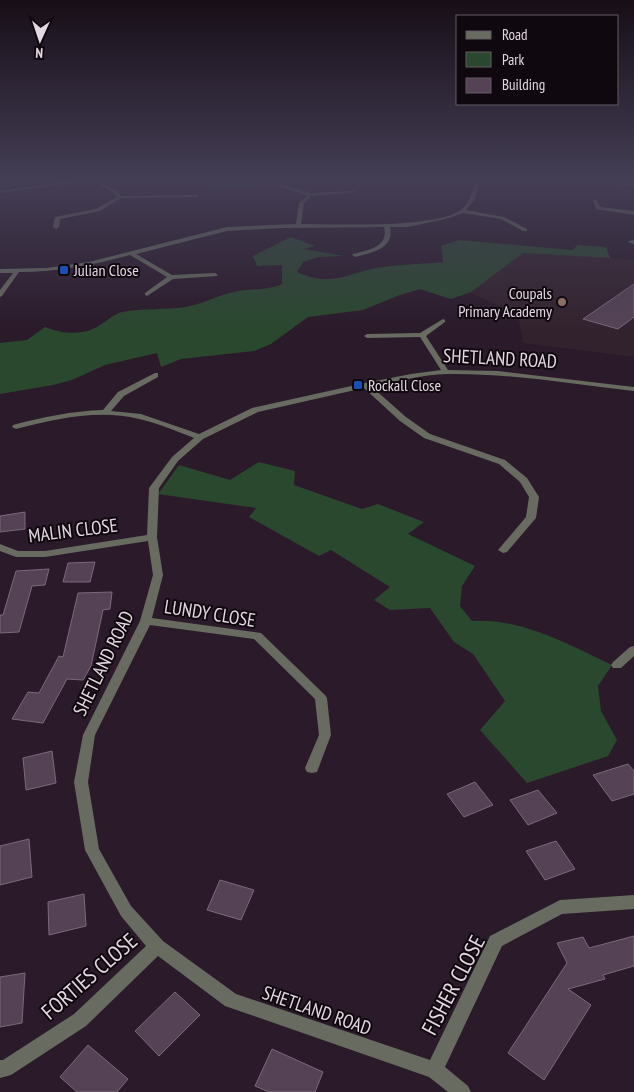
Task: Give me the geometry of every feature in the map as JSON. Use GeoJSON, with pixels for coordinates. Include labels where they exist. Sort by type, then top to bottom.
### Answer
{"type":"FeatureCollection","features":[{"type":"Feature","properties":{"kind":"street"},"geometry":{"type":"LineString","coordinates":[[0,272],[90,264],[227,230],[245,229]]}},
{"type":"Feature","properties":{"kind":"street"},"geometry":{"type":"LineString","coordinates":[[355,255],[378,248],[388,241],[390,234],[388,229]]}},
{"type":"Feature","properties":{"kind":"street"},"geometry":{"type":"LineString","coordinates":[[130,253],[171,277]]}},
{"type":"Feature","properties":{"kind":"street"},"geometry":{"type":"LineString","coordinates":[[0,295],[16,272]]}},
{"type":"Feature","properties":{"kind":"street"},"geometry":{"type":"LineString","coordinates":[[147,294],[171,277],[216,275]]}},
{"type":"Feature","properties":{"kind":"street"},"geometry":{"type":"LineString","coordinates":[[367,336],[422,335],[443,321]]}},
{"type":"Feature","properties":{"kind":"street"},"geometry":{"type":"LineString","coordinates":[[422,335],[446,372]]}},
{"type":"Feature","properties":{"kind":"street","name":"SHETLAND ROAD"},"geometry":{"type":"LineString","coordinates":[[462,1092],[434,1070],[231,1000],[157,946],[126,911],[92,850],[81,782],[89,735],[146,621],[158,575],[152,537],[154,488],[175,459],[200,437],[255,410],[365,385],[411,376],[446,372],[498,373],[634,389]]}},
{"type":"Feature","properties":{"kind":"street"},"geometry":{"type":"LineString","coordinates":[[106,413],[121,394],[155,375]]}},
{"type":"Feature","properties":{"kind":"street"},"geometry":{"type":"LineString","coordinates":[[365,385],[403,419],[427,436],[502,462],[524,480],[534,498],[532,518],[503,550]]}},
{"type":"Feature","properties":{"kind":"street"},"geometry":{"type":"LineString","coordinates":[[16,427],[51,418],[106,413],[138,416],[200,437]]}},
{"type":"Feature","properties":{"kind":"street","name":"MALIN CLOSE"},"geometry":{"type":"LineString","coordinates":[[0,547],[16,554],[45,554],[152,537]]}},
{"type":"Feature","properties":{"kind":"street","name":"LUNDY CLOSE"},"geometry":{"type":"LineString","coordinates":[[146,621],[258,636],[321,698],[325,735],[312,768]]}},
{"type":"Feature","properties":{"kind":"street"},"geometry":{"type":"LineString","coordinates":[[617,665],[634,650]]}},
{"type":"Feature","properties":{"kind":"street","name":"FISHER CLOSE"},"geometry":{"type":"LineString","coordinates":[[434,1070],[496,941],[560,907],[634,902]]}},
{"type":"Feature","properties":{"kind":"street","name":"FORTIES CLOSE"},"geometry":{"type":"LineString","coordinates":[[0,1069],[5,1069],[80,1020],[157,946]]}},
{"type":"Feature","properties":{"kind":"shaded area","name":"Coupals Primary Academy"},"geometry":{"type":"Polygon","coordinates":[[[500,248],[634,260],[634,357],[523,343],[518,315],[461,288],[500,248]]]}},
{"type":"Feature","properties":{"kind":"green space"},"geometry":{"type":"Polygon","coordinates":[[[291,237],[315,246],[304,249],[344,256],[318,257],[303,262],[297,272],[321,279],[331,279],[398,265],[443,262],[441,246],[459,240],[572,250],[578,245],[606,247],[610,258],[523,253],[471,292],[451,299],[420,289],[363,310],[308,317],[271,344],[254,351],[181,359],[161,367],[157,353],[105,365],[72,380],[53,385],[0,394],[0,343],[27,340],[45,327],[72,333],[88,331],[122,312],[186,307],[234,292],[264,289],[282,284],[282,265],[257,266],[253,256],[291,237]]]}},
{"type":"Feature","properties":{"kind":"green space"},"geometry":{"type":"Polygon","coordinates":[[[259,462],[295,471],[294,485],[362,509],[378,504],[424,522],[408,534],[475,566],[462,586],[460,606],[472,621],[491,621],[527,628],[562,641],[612,665],[598,686],[601,711],[617,740],[608,756],[527,783],[480,730],[505,701],[473,654],[454,642],[430,608],[390,610],[374,600],[390,587],[331,550],[319,556],[249,517],[256,508],[158,494],[179,465],[230,480],[259,462]]]}},
{"type":"Feature","properties":{"kind":"building"},"geometry":{"type":"Polygon","coordinates":[[[634,284],[634,317],[618,329],[583,319],[634,284]]]}},
{"type":"Feature","properties":{"kind":"building"},"geometry":{"type":"Polygon","coordinates":[[[25,512],[25,529],[0,532],[0,516],[25,512]]]}},
{"type":"Feature","properties":{"kind":"building"},"geometry":{"type":"Polygon","coordinates":[[[95,562],[90,582],[63,582],[68,563],[95,562]]]}},
{"type":"Feature","properties":{"kind":"building"},"geometry":{"type":"Polygon","coordinates":[[[49,569],[45,585],[32,586],[19,632],[0,633],[0,615],[3,615],[16,571],[49,569]]]}},
{"type":"Feature","properties":{"kind":"building"},"geometry":{"type":"Polygon","coordinates":[[[112,592],[110,609],[103,610],[91,666],[83,680],[67,679],[43,723],[12,719],[28,692],[39,693],[59,656],[63,657],[78,593],[112,592]]]}},
{"type":"Feature","properties":{"kind":"building"},"geometry":{"type":"Polygon","coordinates":[[[52,751],[56,783],[26,790],[23,758],[52,751]]]}},
{"type":"Feature","properties":{"kind":"building"},"geometry":{"type":"Polygon","coordinates":[[[628,764],[634,771],[634,794],[612,801],[593,775],[628,764]]]}},
{"type":"Feature","properties":{"kind":"building"},"geometry":{"type":"Polygon","coordinates":[[[475,782],[493,805],[464,817],[447,794],[475,782]]]}},
{"type":"Feature","properties":{"kind":"building"},"geometry":{"type":"Polygon","coordinates":[[[538,790],[557,813],[528,825],[510,800],[538,790]]]}},
{"type":"Feature","properties":{"kind":"building"},"geometry":{"type":"Polygon","coordinates":[[[29,839],[32,877],[0,885],[0,846],[29,839]]]}},
{"type":"Feature","properties":{"kind":"building"},"geometry":{"type":"Polygon","coordinates":[[[556,841],[575,869],[545,880],[526,851],[556,841]]]}},
{"type":"Feature","properties":{"kind":"building"},"geometry":{"type":"Polygon","coordinates":[[[220,880],[254,890],[241,920],[207,910],[220,880]]]}},
{"type":"Feature","properties":{"kind":"building"},"geometry":{"type":"Polygon","coordinates":[[[84,894],[86,926],[49,935],[48,902],[84,894]]]}},
{"type":"Feature","properties":{"kind":"building"},"geometry":{"type":"Polygon","coordinates":[[[634,936],[634,966],[603,975],[605,979],[568,989],[591,1005],[544,1080],[508,1053],[567,963],[557,943],[583,937],[589,948],[634,936]]]}},
{"type":"Feature","properties":{"kind":"building"},"geometry":{"type":"Polygon","coordinates":[[[25,973],[22,1023],[0,1027],[0,977],[25,973]]]}},
{"type":"Feature","properties":{"kind":"building"},"geometry":{"type":"Polygon","coordinates":[[[175,992],[200,1015],[159,1056],[135,1031],[175,992]]]}},
{"type":"Feature","properties":{"kind":"building"},"geometry":{"type":"Polygon","coordinates":[[[88,1045],[128,1079],[117,1092],[77,1092],[60,1077],[88,1045]]]}},
{"type":"Feature","properties":{"kind":"building"},"geometry":{"type":"Polygon","coordinates":[[[272,1049],[323,1072],[315,1092],[269,1092],[255,1086],[272,1049]]]}},
{"type":"Feature","properties":{"kind":"place","name":"Julian Close"},"geometry":{"type":"Point","coordinates":[64,270]}},
{"type":"Feature","properties":{"kind":"place","name":"Coupals Primary Academy"},"geometry":{"type":"Point","coordinates":[562,302]}},
{"type":"Feature","properties":{"kind":"place","name":"Rockall Close"},"geometry":{"type":"Point","coordinates":[358,385]}}]}
